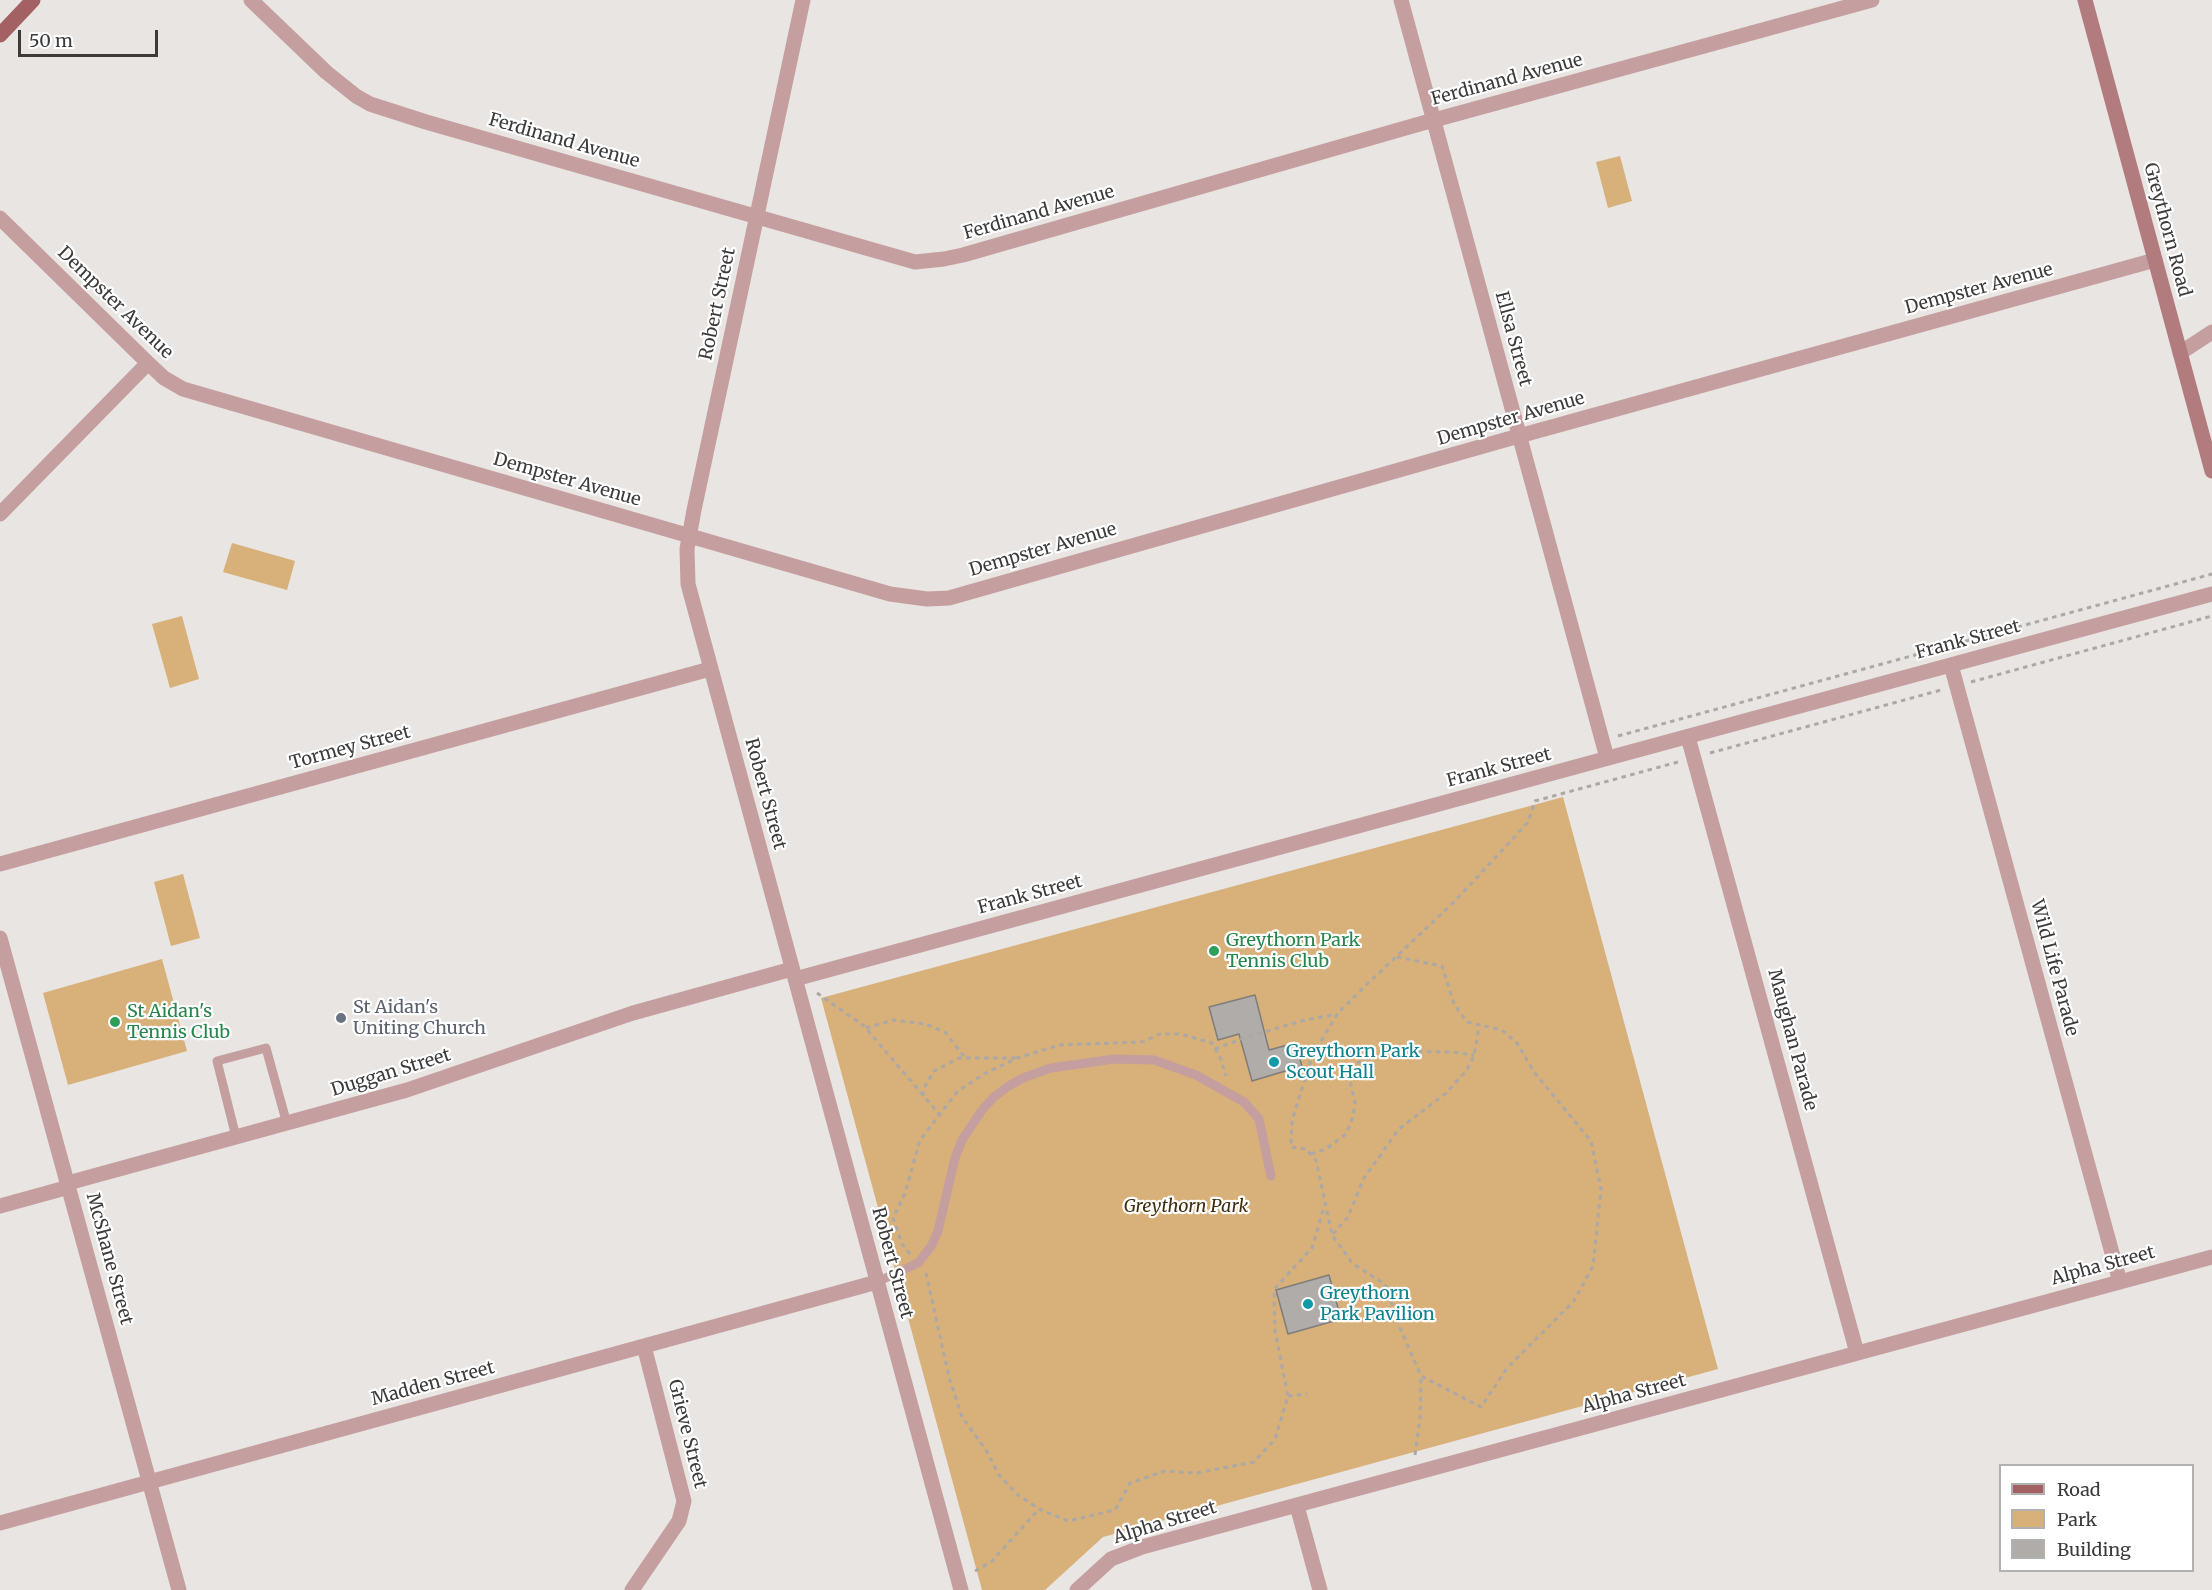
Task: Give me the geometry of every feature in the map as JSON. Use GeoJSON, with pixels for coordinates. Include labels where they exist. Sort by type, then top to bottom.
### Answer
{"type":"FeatureCollection","features":[{"type":"Feature","properties":{"kind":"main road"},"geometry":{"type":"LineString","coordinates":[[0,35],[33,0]]}},
{"type":"Feature","properties":{"kind":"main road","name":"Greythorn Road"},"geometry":{"type":"LineString","coordinates":[[2085,0],[2212,471]]}},
{"type":"Feature","properties":{"kind":"street","name":"Ferdinand Avenue"},"geometry":{"type":"LineString","coordinates":[[251,0],[326,72],[370,104],[915,262],[944,260],[1434,120],[1872,0]]}},
{"type":"Feature","properties":{"kind":"street","name":"Robert Street"},"geometry":{"type":"LineString","coordinates":[[803,0],[689,536],[688,584],[962,1590]]}},
{"type":"Feature","properties":{"kind":"street","name":"Ellsa Street"},"geometry":{"type":"LineString","coordinates":[[1401,0],[1607,758]]}},
{"type":"Feature","properties":{"kind":"street","name":"Dempster Avenue"},"geometry":{"type":"LineString","coordinates":[[0,218],[148,363],[165,378],[183,389],[890,594],[937,599],[2155,260]]}},
{"type":"Feature","properties":{"kind":"street"},"geometry":{"type":"LineString","coordinates":[[2180,353],[2212,332]]}},
{"type":"Feature","properties":{"kind":"street"},"geometry":{"type":"LineString","coordinates":[[0,514],[148,363]]}},
{"type":"Feature","properties":{"kind":"street","name":"Frank Street"},"geometry":{"type":"LineString","coordinates":[[794,974],[1607,758],[2212,594]]}},
{"type":"Feature","properties":{"kind":"street","name":"Wild Life Parade"},"geometry":{"type":"LineString","coordinates":[[1951,665],[2120,1282]]}},
{"type":"Feature","properties":{"kind":"street","name":"Tormey Street"},"geometry":{"type":"LineString","coordinates":[[0,864],[710,669]]}},
{"type":"Feature","properties":{"kind":"street","name":"Maughan Parade"},"geometry":{"type":"LineString","coordinates":[[1688,736],[1857,1353]]}},
{"type":"Feature","properties":{"kind":"street","name":"McShane Street"},"geometry":{"type":"LineString","coordinates":[[0,938],[178,1590]]}},
{"type":"Feature","properties":{"kind":"street","name":"Duggan Street"},"geometry":{"type":"LineString","coordinates":[[0,1206],[428,1083],[653,1007],[794,974]]}},
{"type":"Feature","properties":{"kind":"street","name":"Alpha Street"},"geometry":{"type":"LineString","coordinates":[[1077,1590],[1105,1564],[1130,1551],[2212,1257]]}},
{"type":"Feature","properties":{"kind":"street","name":"Madden Street"},"geometry":{"type":"LineString","coordinates":[[0,1523],[877,1282]]}},
{"type":"Feature","properties":{"kind":"street","name":"Grieve Street"},"geometry":{"type":"LineString","coordinates":[[632,1590],[679,1521],[684,1501],[644,1346]]}},
{"type":"Feature","properties":{"kind":"street"},"geometry":{"type":"LineString","coordinates":[[1297,1506],[1320,1590]]}},
{"type":"Feature","properties":{"kind":"lane"},"geometry":{"type":"LineString","coordinates":[[236,1137],[217,1061],[266,1048],[287,1124]]}},
{"type":"Feature","properties":{"kind":"lane"},"geometry":{"type":"LineString","coordinates":[[877,1282],[918,1263],[932,1245],[938,1231],[955,1158],[973,1122],[993,1098],[1007,1087],[1023,1078],[1051,1068],[1114,1059],[1154,1060],[1196,1075],[1244,1102],[1259,1119],[1271,1176]]}},
{"type":"Feature","properties":{"kind":"path"},"geometry":{"type":"LineString","coordinates":[[1602,740],[2212,573]]}},
{"type":"Feature","properties":{"kind":"path"},"geometry":{"type":"LineString","coordinates":[[1415,1455],[1420,1418],[1421,1376],[1400,1328],[1385,1284],[1353,1264],[1332,1235],[1316,1160],[1306,1149],[1291,1147],[1292,1121],[1312,1056],[1338,1014],[1454,902],[1520,831],[1528,822],[1535,801],[2212,616]]}},
{"type":"Feature","properties":{"kind":"path"},"geometry":{"type":"LineString","coordinates":[[1397,957],[1442,966],[1454,1004],[1467,1022],[1502,1030],[1517,1043],[1534,1072],[1591,1141],[1601,1189],[1593,1266],[1574,1301],[1507,1368],[1481,1407],[1421,1376]]}},
{"type":"Feature","properties":{"kind":"path"},"geometry":{"type":"LineString","coordinates":[[817,993],[866,1028],[939,1114]]}},
{"type":"Feature","properties":{"kind":"path"},"geometry":{"type":"LineString","coordinates":[[1215,1049],[1301,1021],[1338,1014]]}},
{"type":"Feature","properties":{"kind":"path"},"geometry":{"type":"LineString","coordinates":[[866,1028],[894,1020],[926,1024],[946,1034],[965,1058]]}},
{"type":"Feature","properties":{"kind":"path"},"geometry":{"type":"LineString","coordinates":[[1332,1235],[1348,1217],[1364,1178],[1399,1129],[1445,1094],[1467,1070],[1474,1055],[1479,1026]]}},
{"type":"Feature","properties":{"kind":"path"},"geometry":{"type":"LineString","coordinates":[[1226,1078],[1212,1043],[1181,1034],[1160,1034],[1142,1042],[1060,1045],[1017,1059],[984,1074],[957,1092],[920,1140],[905,1193],[893,1218],[902,1244],[927,1274],[949,1377],[962,1417],[986,1449],[999,1475],[1018,1495],[1039,1509],[1068,1521],[1114,1510],[1130,1484],[1165,1471],[1197,1473],[1254,1462],[1275,1439],[1288,1396],[1275,1331],[1274,1291],[1312,1248],[1324,1205]]}},
{"type":"Feature","properties":{"kind":"path"},"geometry":{"type":"LineString","coordinates":[[1311,1154],[1326,1149],[1346,1134],[1353,1118],[1355,1103],[1349,1076],[1354,1064],[1396,1051],[1452,1052],[1474,1055]]}},
{"type":"Feature","properties":{"kind":"path"},"geometry":{"type":"LineString","coordinates":[[923,1096],[924,1088],[934,1071],[959,1058],[1017,1059]]}},
{"type":"Feature","properties":{"kind":"path"},"geometry":{"type":"LineString","coordinates":[[1288,1396],[1307,1394]]}},
{"type":"Feature","properties":{"kind":"path"},"geometry":{"type":"LineString","coordinates":[[977,1580],[974,1570],[991,1562],[1039,1509]]}},
{"type":"Feature","properties":{"kind":"green space"},"geometry":{"type":"Polygon","coordinates":[[[1620,156],[1632,201],[1608,208],[1596,162],[1620,156]]]}},
{"type":"Feature","properties":{"kind":"green space"},"geometry":{"type":"Polygon","coordinates":[[[232,543],[295,561],[287,590],[223,572],[232,543]]]}},
{"type":"Feature","properties":{"kind":"green space"},"geometry":{"type":"Polygon","coordinates":[[[182,616],[199,679],[170,688],[152,624],[182,616]]]}},
{"type":"Feature","properties":{"kind":"green space","name":"Greythorn Park"},"geometry":{"type":"Polygon","coordinates":[[[1563,797],[1718,1369],[1103,1537],[1045,1590],[982,1590],[821,998],[1563,797]]]}},
{"type":"Feature","properties":{"kind":"green space"},"geometry":{"type":"Polygon","coordinates":[[[183,874],[200,938],[171,946],[154,882],[183,874]]]}},
{"type":"Feature","properties":{"kind":"green space","name":"St Aidan's Tennis Club"},"geometry":{"type":"Polygon","coordinates":[[[162,959],[187,1051],[68,1085],[43,993],[162,959]]]}},
{"type":"Feature","properties":{"kind":"building"},"geometry":{"type":"Polygon","coordinates":[[[1255,995],[1269,1050],[1295,1043],[1302,1066],[1252,1081],[1239,1034],[1218,1040],[1209,1007],[1255,995]]]}},
{"type":"Feature","properties":{"kind":"building","name":"Greythorn Park Pavilion"},"geometry":{"type":"Polygon","coordinates":[[[1329,1275],[1341,1319],[1288,1334],[1276,1290],[1329,1275]]]}},
{"type":"Feature","properties":{"kind":"place","name":"Greythorn Park Tennis Club"},"geometry":{"type":"Point","coordinates":[1214,951]}},
{"type":"Feature","properties":{"kind":"place","name":"St Aidan's Uniting Church"},"geometry":{"type":"Point","coordinates":[341,1018]}},
{"type":"Feature","properties":{"kind":"place","name":"St Aidan's Tennis Club"},"geometry":{"type":"Point","coordinates":[115,1022]}},
{"type":"Feature","properties":{"kind":"place","name":"Greythorn Park Scout Hall"},"geometry":{"type":"Point","coordinates":[1274,1062]}},
{"type":"Feature","properties":{"kind":"place","name":"Greythorn Park Pavilion"},"geometry":{"type":"Point","coordinates":[1308,1304]}}]}
